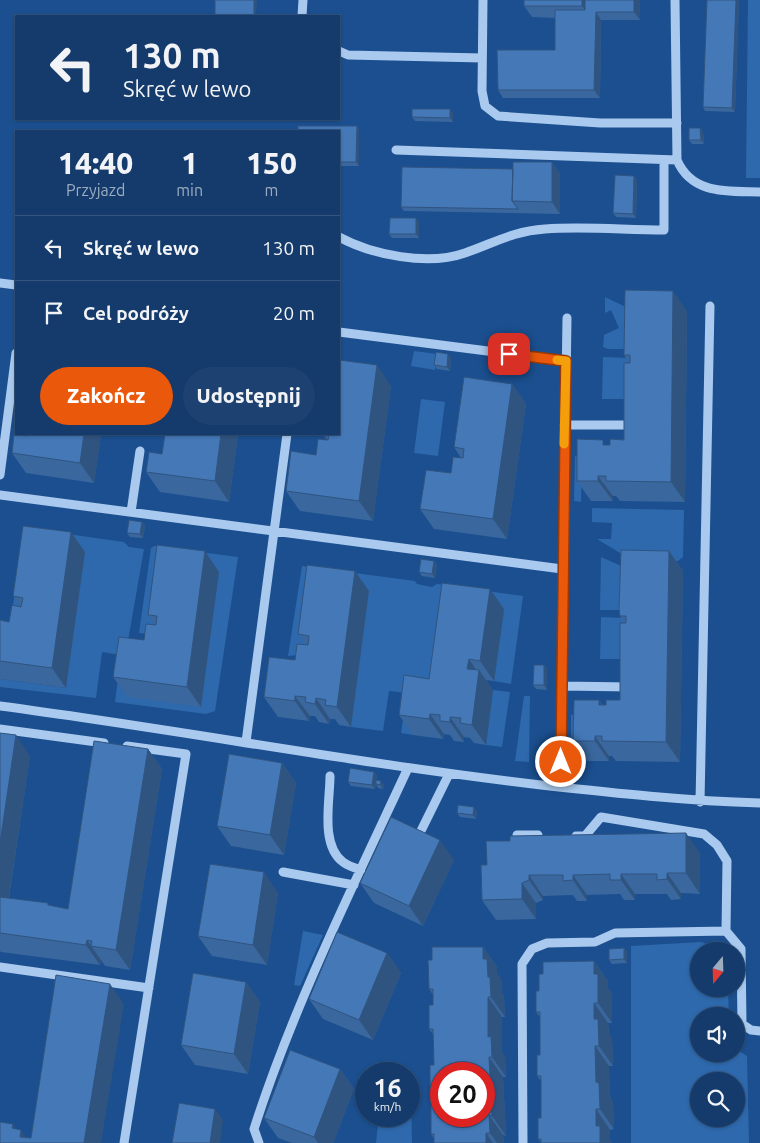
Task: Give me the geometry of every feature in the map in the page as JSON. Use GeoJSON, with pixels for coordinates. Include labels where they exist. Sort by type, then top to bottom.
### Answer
{"type":"FeatureCollection","features":[{"type":"Feature","properties":{"kind":"street"},"geometry":{"type":"LineString","coordinates":[[302,0],[302,15]]}},
{"type":"Feature","properties":{"kind":"street"},"geometry":{"type":"LineString","coordinates":[[483,0],[482,91],[486,106],[498,116],[600,123],[677,123]]}},
{"type":"Feature","properties":{"kind":"street"},"geometry":{"type":"LineString","coordinates":[[675,0],[677,160],[687,176],[701,187],[714,190],[760,192]]}},
{"type":"Feature","properties":{"kind":"street"},"geometry":{"type":"LineString","coordinates":[[340,51],[348,55],[482,58]]}},
{"type":"Feature","properties":{"kind":"street"},"geometry":{"type":"LineString","coordinates":[[396,150],[677,160]]}},
{"type":"Feature","properties":{"kind":"street"},"geometry":{"type":"LineString","coordinates":[[340,238],[355,246],[385,254],[429,258],[463,254],[510,234],[546,229],[664,230],[664,160]]}},
{"type":"Feature","properties":{"kind":"street"},"geometry":{"type":"LineString","coordinates":[[0,283],[15,285]]}},
{"type":"Feature","properties":{"kind":"street"},"geometry":{"type":"LineString","coordinates":[[700,802],[710,306]]}},
{"type":"Feature","properties":{"kind":"street"},"geometry":{"type":"LineString","coordinates":[[560,787],[567,318]]}},
{"type":"Feature","properties":{"kind":"street"},"geometry":{"type":"LineString","coordinates":[[340,332],[566,361]]}},
{"type":"Feature","properties":{"kind":"street"},"geometry":{"type":"LineString","coordinates":[[0,475],[15,361]]}},
{"type":"Feature","properties":{"kind":"street"},"geometry":{"type":"LineString","coordinates":[[564,426],[637,425]]}},
{"type":"Feature","properties":{"kind":"street"},"geometry":{"type":"LineString","coordinates":[[246,742],[287,435]]}},
{"type":"Feature","properties":{"kind":"street"},"geometry":{"type":"LineString","coordinates":[[131,512],[140,451]]}},
{"type":"Feature","properties":{"kind":"street"},"geometry":{"type":"LineString","coordinates":[[0,495],[562,569]]}},
{"type":"Feature","properties":{"kind":"street"},"geometry":{"type":"LineString","coordinates":[[561,686],[633,687]]}},
{"type":"Feature","properties":{"kind":"street"},"geometry":{"type":"LineString","coordinates":[[0,706],[449,774],[700,802],[760,803]]}},
{"type":"Feature","properties":{"kind":"street"},"geometry":{"type":"LineString","coordinates":[[0,729],[186,754],[124,1143]]}},
{"type":"Feature","properties":{"kind":"street"},"geometry":{"type":"LineString","coordinates":[[258,1143],[254,1129],[257,1118],[287,1040],[354,885],[408,768]]}},
{"type":"Feature","properties":{"kind":"street"},"geometry":{"type":"LineString","coordinates":[[416,842],[449,774]]}},
{"type":"Feature","properties":{"kind":"street"},"geometry":{"type":"LineString","coordinates":[[330,776],[329,831],[331,846],[342,862],[361,870]]}},
{"type":"Feature","properties":{"kind":"street"},"geometry":{"type":"LineString","coordinates":[[565,836],[585,836],[600,818],[618,819],[704,834],[717,845],[727,861],[726,931],[741,949],[742,1024],[751,1030],[760,1031]]}},
{"type":"Feature","properties":{"kind":"street"},"geometry":{"type":"LineString","coordinates":[[517,835],[546,836]]}},
{"type":"Feature","properties":{"kind":"street"},"geometry":{"type":"LineString","coordinates":[[283,872],[354,885]]}},
{"type":"Feature","properties":{"kind":"street"},"geometry":{"type":"LineString","coordinates":[[524,1143],[522,964],[532,949],[547,943],[595,942],[615,933],[726,931]]}},
{"type":"Feature","properties":{"kind":"street"},"geometry":{"type":"LineString","coordinates":[[0,967],[148,988]]}},
{"type":"Feature","properties":{"kind":"shaded area"},"geometry":{"type":"Polygon","coordinates":[[[748,0],[760,0],[760,178],[746,178],[748,0]]]}},
{"type":"Feature","properties":{"kind":"shaded area"},"geometry":{"type":"Polygon","coordinates":[[[605,297],[632,310],[630,349],[608,349],[603,347],[604,335],[619,328],[611,310],[605,313],[605,297]]]}},
{"type":"Feature","properties":{"kind":"shaded area"},"geometry":{"type":"Polygon","coordinates":[[[414,351],[437,354],[435,370],[411,366],[414,351]]]}},
{"type":"Feature","properties":{"kind":"shaded area"},"geometry":{"type":"Polygon","coordinates":[[[603,357],[628,358],[627,399],[602,399],[603,357]]]}},
{"type":"Feature","properties":{"kind":"shaded area"},"geometry":{"type":"Polygon","coordinates":[[[421,399],[445,402],[438,456],[414,453],[421,399]]]}},
{"type":"Feature","properties":{"kind":"shaded area"},"geometry":{"type":"Polygon","coordinates":[[[575,456],[582,459],[581,502],[574,501],[575,456]]]}},
{"type":"Feature","properties":{"kind":"shaded area"},"geometry":{"type":"Polygon","coordinates":[[[592,508],[684,510],[683,557],[678,561],[633,561],[597,539],[611,539],[612,523],[592,522],[592,508]]]}},
{"type":"Feature","properties":{"kind":"shaded area"},"geometry":{"type":"Polygon","coordinates":[[[25,528],[124,542],[129,547],[144,549],[128,641],[160,644],[162,635],[139,633],[151,548],[154,546],[238,557],[215,711],[206,714],[115,702],[121,655],[102,652],[96,698],[0,687],[0,679],[66,688],[27,617],[12,614],[22,531],[25,528]]]}},
{"type":"Feature","properties":{"kind":"shaded area"},"geometry":{"type":"Polygon","coordinates":[[[601,557],[626,568],[625,610],[600,610],[601,557]]]}},
{"type":"Feature","properties":{"kind":"shaded area"},"geometry":{"type":"Polygon","coordinates":[[[302,566],[415,581],[417,584],[432,587],[437,584],[523,596],[511,684],[494,681],[504,610],[443,699],[418,695],[413,735],[401,733],[407,693],[389,691],[383,731],[351,727],[312,654],[288,656],[302,566]]]}},
{"type":"Feature","properties":{"kind":"shaded area"},"geometry":{"type":"Polygon","coordinates":[[[601,617],[626,618],[625,659],[600,659],[601,617]]]}},
{"type":"Feature","properties":{"kind":"shaded area"},"geometry":{"type":"Polygon","coordinates":[[[493,690],[510,692],[502,747],[486,745],[493,690]]]}},
{"type":"Feature","properties":{"kind":"shaded area"},"geometry":{"type":"Polygon","coordinates":[[[524,696],[530,696],[529,762],[515,761],[524,696]]]}},
{"type":"Feature","properties":{"kind":"shaded area"},"geometry":{"type":"Polygon","coordinates":[[[571,714],[577,719],[577,759],[571,758],[571,714]]]}},
{"type":"Feature","properties":{"kind":"shaded area"},"geometry":{"type":"Polygon","coordinates":[[[303,931],[323,935],[300,986],[294,985],[303,931]]]}},
{"type":"Feature","properties":{"kind":"shaded area"},"geometry":{"type":"Polygon","coordinates":[[[690,943],[690,998],[728,998],[729,1007],[690,1007],[690,1062],[745,1062],[745,1055],[747,1056],[749,1143],[631,1143],[631,946],[690,943]]]}},
{"type":"Feature","properties":{"kind":"shaded area"},"geometry":{"type":"Polygon","coordinates":[[[378,1127],[412,1127],[412,1143],[376,1143],[378,1127]]]}},
{"type":"Feature","properties":{"kind":"building"},"geometry":{"type":"Polygon","coordinates":[[[215,0],[254,0],[254,15],[215,15],[215,0]]]}},
{"type":"Feature","properties":{"kind":"building"},"geometry":{"type":"Polygon","coordinates":[[[524,0],[582,0],[582,6],[524,6],[524,0]]]}},
{"type":"Feature","properties":{"kind":"building"},"geometry":{"type":"Polygon","coordinates":[[[585,0],[634,0],[634,12],[596,12],[594,90],[498,90],[497,50],[555,50],[555,10],[585,10],[585,0]]]}},
{"type":"Feature","properties":{"kind":"building"},"geometry":{"type":"Polygon","coordinates":[[[707,0],[736,0],[732,108],[703,107],[707,0]]]}},
{"type":"Feature","properties":{"kind":"building"},"geometry":{"type":"Polygon","coordinates":[[[412,109],[450,109],[450,118],[412,117],[412,109]]]}},
{"type":"Feature","properties":{"kind":"building"},"geometry":{"type":"Polygon","coordinates":[[[298,126],[357,126],[356,162],[340,162],[340,130],[298,130],[298,126]]]}},
{"type":"Feature","properties":{"kind":"building"},"geometry":{"type":"Polygon","coordinates":[[[689,128],[700,128],[701,140],[689,140],[689,128]]]}},
{"type":"Feature","properties":{"kind":"building"},"geometry":{"type":"Polygon","coordinates":[[[513,162],[552,162],[552,202],[512,201],[513,162]]]}},
{"type":"Feature","properties":{"kind":"building"},"geometry":{"type":"Polygon","coordinates":[[[402,167],[513,169],[512,201],[518,209],[401,207],[402,167]]]}},
{"type":"Feature","properties":{"kind":"building"},"geometry":{"type":"Polygon","coordinates":[[[615,175],[634,176],[633,214],[613,213],[615,175]]]}},
{"type":"Feature","properties":{"kind":"building"},"geometry":{"type":"Polygon","coordinates":[[[390,218],[416,218],[416,234],[389,234],[390,218]]]}},
{"type":"Feature","properties":{"kind":"building"},"geometry":{"type":"Polygon","coordinates":[[[625,290],[673,291],[671,482],[606,481],[606,476],[598,476],[598,481],[577,481],[577,439],[603,440],[603,445],[610,445],[610,439],[624,440],[624,363],[630,363],[630,355],[624,355],[625,290]]]}},
{"type":"Feature","properties":{"kind":"building"},"geometry":{"type":"Polygon","coordinates":[[[436,352],[448,354],[447,367],[434,365],[436,352]]]}},
{"type":"Feature","properties":{"kind":"building"},"geometry":{"type":"Polygon","coordinates":[[[340,360],[377,365],[359,501],[286,491],[291,451],[316,455],[318,439],[328,440],[329,435],[340,435],[340,360]]]}},
{"type":"Feature","properties":{"kind":"building"},"geometry":{"type":"Polygon","coordinates":[[[464,377],[512,384],[493,519],[420,509],[426,470],[451,473],[453,457],[463,458],[464,449],[454,447],[464,377]]]}},
{"type":"Feature","properties":{"kind":"building"},"geometry":{"type":"Polygon","coordinates":[[[14,434],[27,436],[84,435],[80,463],[12,453],[14,434]]]}},
{"type":"Feature","properties":{"kind":"building"},"geometry":{"type":"Polygon","coordinates":[[[165,435],[221,435],[215,481],[146,472],[149,452],[162,454],[165,435]]]}},
{"type":"Feature","properties":{"kind":"building"},"geometry":{"type":"Polygon","coordinates":[[[129,520],[142,522],[140,534],[127,533],[129,520]]]}},
{"type":"Feature","properties":{"kind":"building"},"geometry":{"type":"Polygon","coordinates":[[[23,526],[71,532],[52,668],[0,661],[0,620],[9,622],[12,605],[21,607],[23,598],[13,596],[23,526]]]}},
{"type":"Feature","properties":{"kind":"building"},"geometry":{"type":"Polygon","coordinates":[[[157,545],[205,551],[187,687],[113,677],[119,637],[144,640],[146,624],[156,625],[157,616],[148,615],[157,545]]]}},
{"type":"Feature","properties":{"kind":"building"},"geometry":{"type":"Polygon","coordinates":[[[621,550],[669,551],[666,742],[602,741],[602,736],[595,736],[595,741],[573,741],[574,700],[599,700],[599,705],[606,705],[606,700],[620,700],[620,623],[626,623],[626,616],[620,616],[619,609],[621,550]]]}},
{"type":"Feature","properties":{"kind":"building"},"geometry":{"type":"Polygon","coordinates":[[[421,559],[434,561],[432,574],[419,572],[421,559]]]}},
{"type":"Feature","properties":{"kind":"building"},"geometry":{"type":"Polygon","coordinates":[[[307,565],[355,571],[337,707],[325,705],[326,700],[316,698],[315,704],[305,702],[306,697],[295,696],[295,701],[264,697],[269,657],[295,660],[297,644],[308,645],[309,636],[298,634],[307,565]]]}},
{"type":"Feature","properties":{"kind":"building"},"geometry":{"type":"Polygon","coordinates":[[[442,583],[490,589],[480,661],[469,659],[467,669],[479,670],[472,725],[460,723],[461,718],[450,717],[450,722],[440,721],[440,715],[430,714],[429,719],[399,715],[404,675],[429,679],[442,583]]]}},
{"type":"Feature","properties":{"kind":"building"},"geometry":{"type":"Polygon","coordinates":[[[534,665],[544,665],[544,685],[533,685],[534,665]]]}},
{"type":"Feature","properties":{"kind":"building"},"geometry":{"type":"Polygon","coordinates":[[[0,733],[16,735],[0,843],[0,733]]]}},
{"type":"Feature","properties":{"kind":"building"},"geometry":{"type":"Polygon","coordinates":[[[94,741],[148,749],[116,950],[91,946],[92,941],[87,940],[86,945],[0,933],[0,897],[48,903],[48,905],[68,909],[94,741]]]}},
{"type":"Feature","properties":{"kind":"building"},"geometry":{"type":"Polygon","coordinates":[[[229,754],[282,763],[270,835],[217,826],[229,754]]]}},
{"type":"Feature","properties":{"kind":"building"},"geometry":{"type":"Polygon","coordinates":[[[350,768],[374,772],[372,785],[348,782],[350,768]]]}},
{"type":"Feature","properties":{"kind":"building"},"geometry":{"type":"Polygon","coordinates":[[[376,780],[381,781],[380,785],[376,784],[376,780]]]}},
{"type":"Feature","properties":{"kind":"building"},"geometry":{"type":"Polygon","coordinates":[[[458,805],[474,807],[473,815],[457,813],[458,805]]]}},
{"type":"Feature","properties":{"kind":"building"},"geometry":{"type":"Polygon","coordinates":[[[391,817],[440,840],[409,906],[360,883],[391,817]]]}},
{"type":"Feature","properties":{"kind":"building"},"geometry":{"type":"Polygon","coordinates":[[[686,833],[686,873],[667,873],[667,879],[657,880],[657,874],[621,874],[621,880],[610,880],[610,874],[573,875],[573,880],[563,881],[563,875],[529,875],[529,880],[522,883],[522,899],[482,900],[481,865],[487,865],[486,841],[510,841],[510,836],[686,833]]]}},
{"type":"Feature","properties":{"kind":"building"},"geometry":{"type":"Polygon","coordinates":[[[210,864],[264,872],[253,945],[198,936],[210,864]]]}},
{"type":"Feature","properties":{"kind":"building"},"geometry":{"type":"Polygon","coordinates":[[[337,932],[387,953],[359,1020],[309,999],[337,932]]]}},
{"type":"Feature","properties":{"kind":"building"},"geometry":{"type":"Polygon","coordinates":[[[432,947],[483,947],[483,959],[487,959],[488,977],[490,977],[491,997],[488,997],[488,1037],[491,1036],[492,1057],[489,1057],[489,1062],[434,1062],[433,1029],[429,1029],[429,1005],[433,1005],[433,989],[429,989],[428,960],[432,960],[432,947]]]}},
{"type":"Feature","properties":{"kind":"building"},"geometry":{"type":"Polygon","coordinates":[[[624,948],[624,959],[609,960],[609,949],[624,948]]]}},
{"type":"Feature","properties":{"kind":"building"},"geometry":{"type":"Polygon","coordinates":[[[594,961],[594,974],[598,974],[598,1003],[594,1003],[594,1019],[598,1019],[599,1046],[595,1046],[596,1082],[599,1083],[600,1109],[596,1109],[596,1126],[600,1126],[600,1143],[541,1143],[541,1139],[538,1139],[538,1118],[541,1118],[541,1076],[537,1076],[537,1055],[540,1055],[540,1012],[536,1012],[536,991],[539,991],[539,974],[543,974],[543,962],[594,961]]]}},
{"type":"Feature","properties":{"kind":"building"},"geometry":{"type":"Polygon","coordinates":[[[193,973],[246,982],[234,1054],[181,1045],[193,973]]]}},
{"type":"Feature","properties":{"kind":"building"},"geometry":{"type":"Polygon","coordinates":[[[56,975],[110,984],[84,1143],[0,1143],[0,1122],[13,1124],[12,1128],[21,1130],[20,1137],[31,1138],[56,975]]]}},
{"type":"Feature","properties":{"kind":"building"},"geometry":{"type":"Polygon","coordinates":[[[290,1050],[340,1069],[314,1137],[264,1118],[290,1050]]]}},
{"type":"Feature","properties":{"kind":"building"},"geometry":{"type":"Polygon","coordinates":[[[179,1103],[215,1109],[210,1143],[172,1143],[179,1103]]]}},
{"type":"Feature","properties":{"kind":"building"},"geometry":{"type":"Polygon","coordinates":[[[431,1127],[490,1127],[490,1133],[486,1133],[486,1143],[434,1143],[434,1134],[431,1134],[431,1127]]]}},
{"type":"Feature","properties":{"kind":"slow traffic"},"geometry":{"type":"LineString","coordinates":[[557,360],[566,361],[564,444]]}},
{"type":"Feature","properties":{"kind":"route"},"geometry":{"type":"LineString","coordinates":[[509,354],[566,361],[561,762]]}}]}
